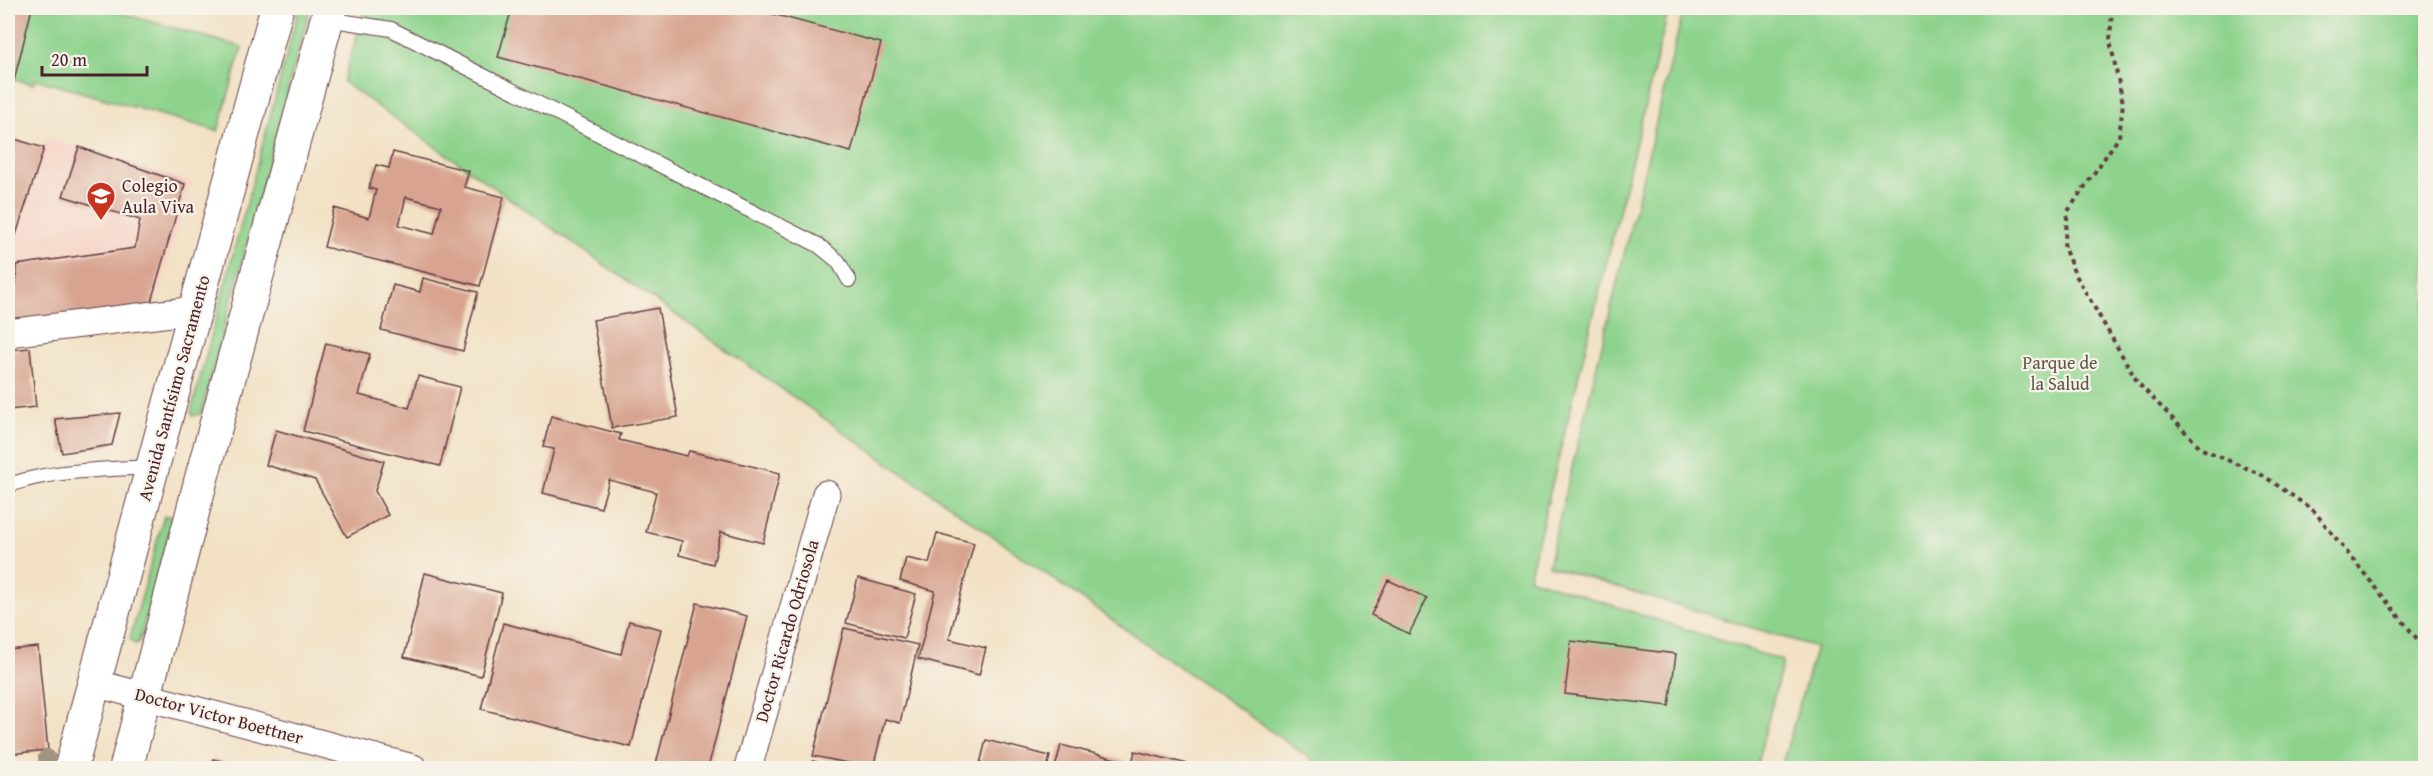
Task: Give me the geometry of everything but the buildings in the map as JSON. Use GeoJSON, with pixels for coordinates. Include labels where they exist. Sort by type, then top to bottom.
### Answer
{"type":"FeatureCollection","features":[{"type":"Feature","properties":{"kind":"main road","name":"Avenida Santísimo Sacramento"},"geometry":{"type":"LineString","coordinates":[[71,768],[277,8]]}},
{"type":"Feature","properties":{"kind":"main road"},"geometry":{"type":"LineString","coordinates":[[126,768],[201,480],[328,13]]}},
{"type":"Feature","properties":{"kind":"main road"},"geometry":{"type":"LineString","coordinates":[[153,467],[201,480]]}},
{"type":"Feature","properties":{"kind":"street"},"geometry":{"type":"LineString","coordinates":[[8,333],[195,310]]}},
{"type":"Feature","properties":{"kind":"street","name":"Doctor Ricardo Odriosola"},"geometry":{"type":"LineString","coordinates":[[748,768],[826,494]]}},
{"type":"Feature","properties":{"kind":"street","name":"Doctor Victor Boettner"},"geometry":{"type":"LineString","coordinates":[[94,683],[412,768]]}},
{"type":"Feature","properties":{"kind":"lane"},"geometry":{"type":"LineString","coordinates":[[328,13],[391,28],[818,245],[838,261],[849,280]]}},
{"type":"Feature","properties":{"kind":"lane"},"geometry":{"type":"LineString","coordinates":[[8,486],[21,480],[111,469],[153,467]]}},
{"type":"Feature","properties":{"kind":"path"},"geometry":{"type":"LineString","coordinates":[[2112,8],[2110,41],[2123,103],[2119,137],[2068,211],[2064,247],[2074,272],[2138,383],[2202,449],[2264,476],[2314,511],[2426,650]]}},
{"type":"Feature","properties":{"kind":"shaded area","name":"Colegio Aula Viva"},"geometry":{"type":"Polygon","coordinates":[[[47,138],[192,181],[154,309],[12,316],[10,261],[47,138]]]}},
{"type":"Feature","properties":{"kind":"green space"},"geometry":{"type":"Polygon","coordinates":[[[8,8],[103,8],[242,47],[218,131],[35,79],[33,84],[8,77],[8,8]]]}},
{"type":"Feature","properties":{"kind":"green space"},"geometry":{"type":"Polygon","coordinates":[[[299,8],[310,8],[201,414],[193,416],[191,412],[299,8]]]}},
{"type":"Feature","properties":{"kind":"green space"},"geometry":{"type":"Polygon","coordinates":[[[365,8],[1669,8],[1529,578],[1783,661],[1756,768],[1324,768],[343,82],[365,8]]]}},
{"type":"Feature","properties":{"kind":"green space","name":"Parque de la Salud"},"geometry":{"type":"Polygon","coordinates":[[[1684,8],[2425,8],[2425,768],[1781,768],[1816,647],[1548,566],[1684,8]]]}},
{"type":"Feature","properties":{"kind":"green space"},"geometry":{"type":"Polygon","coordinates":[[[164,516],[170,516],[172,522],[139,642],[135,644],[130,639],[164,516]]]}},
{"type":"Feature","properties":{"kind":"place","name":"Colegio Aula Viva"},"geometry":{"type":"Point","coordinates":[101,222]}}]}
